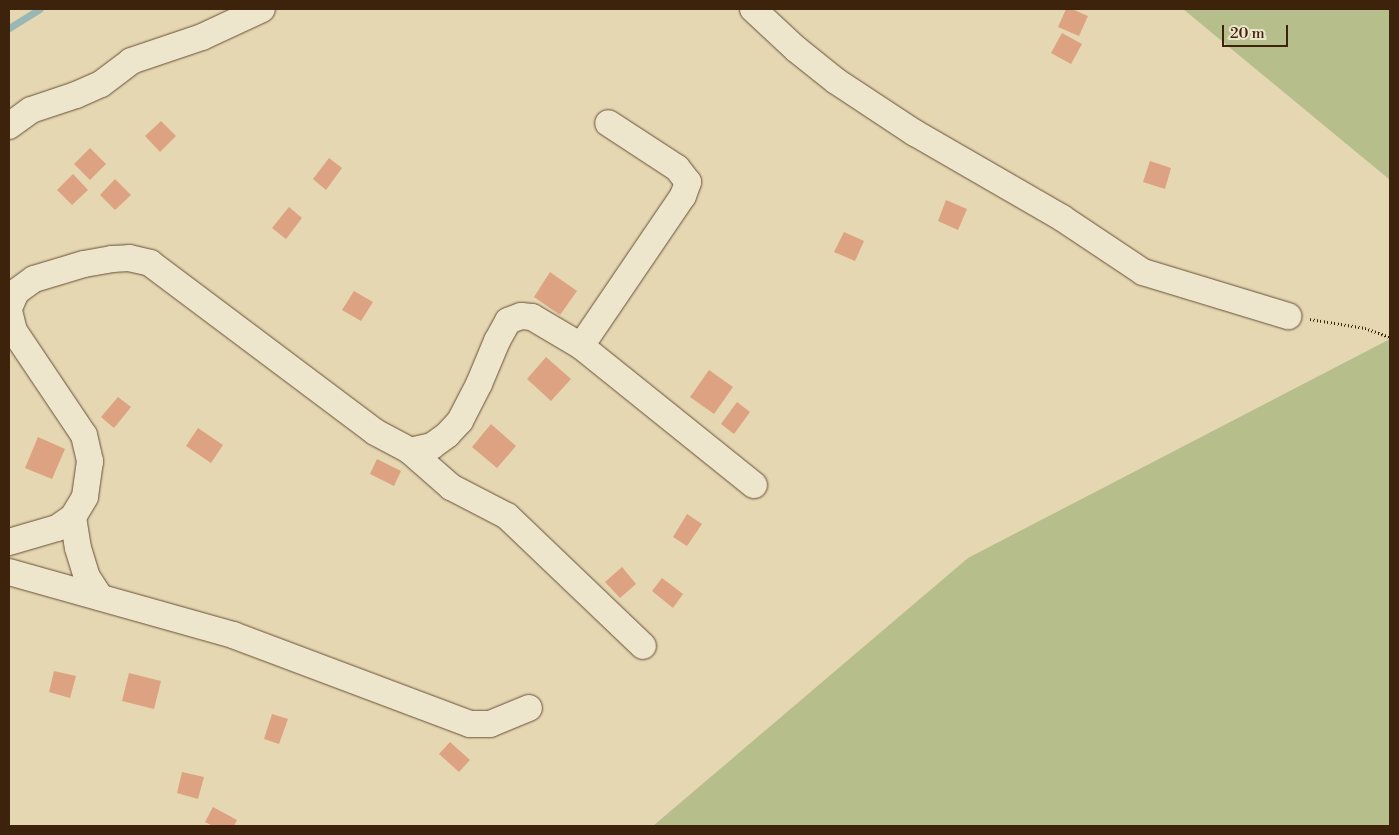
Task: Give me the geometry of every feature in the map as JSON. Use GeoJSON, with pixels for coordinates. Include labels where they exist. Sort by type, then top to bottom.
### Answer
{"type":"FeatureCollection","features":[{"type":"Feature","properties":{"kind":"street"},"geometry":{"type":"LineString","coordinates":[[9,126],[31,110],[76,95],[101,84],[131,61],[202,37],[262,9]]}},
{"type":"Feature","properties":{"kind":"street"},"geometry":{"type":"LineString","coordinates":[[753,9],[796,49],[836,81],[915,133],[1062,218],[1143,272],[1288,316]]}},
{"type":"Feature","properties":{"kind":"street"},"geometry":{"type":"LineString","coordinates":[[582,346],[683,196],[688,182],[677,168],[608,123]]}},
{"type":"Feature","properties":{"kind":"street"},"geometry":{"type":"LineString","coordinates":[[9,542],[57,528],[73,517],[85,497],[90,461],[84,435],[14,332],[9,310],[16,292],[34,279],[84,264],[129,258],[150,263],[375,432],[410,451],[451,487],[507,516],[643,646]]}},
{"type":"Feature","properties":{"kind":"street"},"geometry":{"type":"LineString","coordinates":[[410,451],[432,446],[447,435],[460,421],[479,384],[497,340],[508,321],[521,316],[532,317],[582,346],[754,486]]}},
{"type":"Feature","properties":{"kind":"street"},"geometry":{"type":"LineString","coordinates":[[73,517],[78,548],[87,577],[100,597]]}},
{"type":"Feature","properties":{"kind":"street"},"geometry":{"type":"LineString","coordinates":[[9,572],[242,638],[470,724],[490,724],[529,708]]}},
{"type":"Feature","properties":{"kind":"path"},"geometry":{"type":"LineString","coordinates":[[1288,316],[1365,328],[1390,337]]}},
{"type":"Feature","properties":{"kind":"green space"},"geometry":{"type":"Polygon","coordinates":[[[1183,9],[1390,9],[1390,180],[1183,9]]]}},
{"type":"Feature","properties":{"kind":"green space"},"geometry":{"type":"Polygon","coordinates":[[[1390,339],[1390,826],[653,826],[968,558],[1390,339]]]}},
{"type":"Feature","properties":{"kind":"building"},"geometry":{"type":"Polygon","coordinates":[[[1066,9],[1072,9],[1088,16],[1079,36],[1058,27],[1066,9]]]}},
{"type":"Feature","properties":{"kind":"building"},"geometry":{"type":"Polygon","coordinates":[[[1062,33],[1082,44],[1071,64],[1051,53],[1062,33]]]}},
{"type":"Feature","properties":{"kind":"building"},"geometry":{"type":"Polygon","coordinates":[[[161,121],[176,136],[160,152],[145,136],[161,121]]]}},
{"type":"Feature","properties":{"kind":"building"},"geometry":{"type":"Polygon","coordinates":[[[90,148],[106,164],[90,180],[74,164],[90,148]]]}},
{"type":"Feature","properties":{"kind":"building"},"geometry":{"type":"Polygon","coordinates":[[[329,158],[342,168],[326,190],[313,179],[329,158]]]}},
{"type":"Feature","properties":{"kind":"building"},"geometry":{"type":"Polygon","coordinates":[[[1150,161],[1171,168],[1165,189],[1143,182],[1150,161]]]}},
{"type":"Feature","properties":{"kind":"building"},"geometry":{"type":"Polygon","coordinates":[[[73,174],[88,190],[72,205],[57,190],[73,174]]]}},
{"type":"Feature","properties":{"kind":"building"},"geometry":{"type":"Polygon","coordinates":[[[115,179],[131,195],[115,210],[100,195],[115,179]]]}},
{"type":"Feature","properties":{"kind":"building"},"geometry":{"type":"Polygon","coordinates":[[[946,200],[967,209],[958,230],[938,221],[946,200]]]}},
{"type":"Feature","properties":{"kind":"building"},"geometry":{"type":"Polygon","coordinates":[[[289,207],[302,218],[286,239],[272,228],[289,207]]]}},
{"type":"Feature","properties":{"kind":"building"},"geometry":{"type":"Polygon","coordinates":[[[844,232],[864,241],[855,261],[834,252],[844,232]]]}},
{"type":"Feature","properties":{"kind":"building"},"geometry":{"type":"Polygon","coordinates":[[[550,272],[577,291],[560,315],[534,297],[550,272]]]}},
{"type":"Feature","properties":{"kind":"building"},"geometry":{"type":"Polygon","coordinates":[[[354,291],[373,302],[361,321],[342,310],[354,291]]]}},
{"type":"Feature","properties":{"kind":"building"},"geometry":{"type":"Polygon","coordinates":[[[546,357],[571,379],[551,401],[527,379],[546,357]]]}},
{"type":"Feature","properties":{"kind":"building"},"geometry":{"type":"Polygon","coordinates":[[[709,370],[733,387],[714,414],[690,397],[709,370]]]}},
{"type":"Feature","properties":{"kind":"building"},"geometry":{"type":"Polygon","coordinates":[[[118,397],[131,407],[114,428],[101,417],[118,397]]]}},
{"type":"Feature","properties":{"kind":"building"},"geometry":{"type":"Polygon","coordinates":[[[737,402],[750,412],[734,434],[721,424],[737,402]]]}},
{"type":"Feature","properties":{"kind":"building"},"geometry":{"type":"Polygon","coordinates":[[[491,424],[516,446],[497,468],[472,447],[491,424]]]}},
{"type":"Feature","properties":{"kind":"building"},"geometry":{"type":"Polygon","coordinates":[[[198,428],[223,445],[211,463],[186,446],[198,428]]]}},
{"type":"Feature","properties":{"kind":"building"},"geometry":{"type":"Polygon","coordinates":[[[38,437],[65,449],[52,479],[25,468],[38,437]]]}},
{"type":"Feature","properties":{"kind":"building"},"geometry":{"type":"Polygon","coordinates":[[[377,459],[401,471],[394,486],[370,474],[377,459]]]}},
{"type":"Feature","properties":{"kind":"building"},"geometry":{"type":"Polygon","coordinates":[[[687,514],[702,524],[687,546],[673,537],[687,514]]]}},
{"type":"Feature","properties":{"kind":"building"},"geometry":{"type":"Polygon","coordinates":[[[622,567],[636,584],[620,598],[605,582],[622,567]]]}},
{"type":"Feature","properties":{"kind":"building"},"geometry":{"type":"Polygon","coordinates":[[[662,578],[683,594],[673,608],[652,591],[662,578]]]}},
{"type":"Feature","properties":{"kind":"building"},"geometry":{"type":"Polygon","coordinates":[[[54,671],[76,676],[70,698],[49,692],[54,671]]]}},
{"type":"Feature","properties":{"kind":"building"},"geometry":{"type":"Polygon","coordinates":[[[129,673],[161,681],[154,709],[122,701],[129,673]]]}},
{"type":"Feature","properties":{"kind":"building"},"geometry":{"type":"Polygon","coordinates":[[[272,714],[288,719],[279,744],[264,739],[272,714]]]}},
{"type":"Feature","properties":{"kind":"building"},"geometry":{"type":"Polygon","coordinates":[[[450,742],[470,760],[459,772],[439,754],[450,742]]]}},
{"type":"Feature","properties":{"kind":"building"},"geometry":{"type":"Polygon","coordinates":[[[182,772],[204,777],[198,799],[177,793],[182,772]]]}},
{"type":"Feature","properties":{"kind":"building"},"geometry":{"type":"Polygon","coordinates":[[[213,807],[237,820],[234,826],[213,826],[205,822],[213,807]]]}},
{"type":"Feature","properties":{"kind":"waterway"},"geometry":{"type":"LineString","coordinates":[[9,28],[40,9]]}}]}
